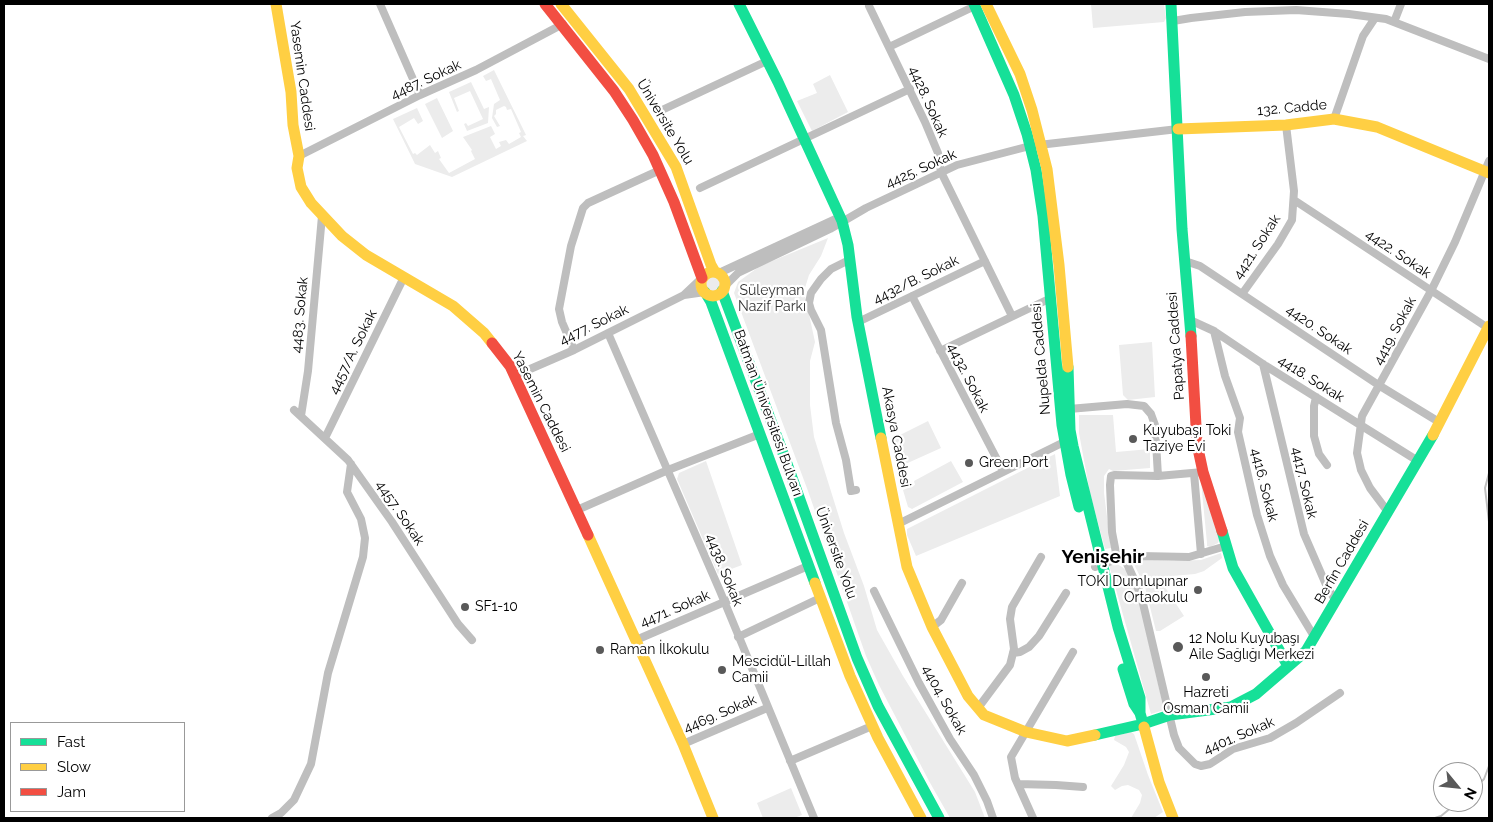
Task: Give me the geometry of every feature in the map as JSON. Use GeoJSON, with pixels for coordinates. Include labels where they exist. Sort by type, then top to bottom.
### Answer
{"type":"FeatureCollection","features":[{"type":"Feature","properties":{"kind":"street","name":"Yasemin Caddesi"},"geometry":{"type":"LineString","coordinates":[[276,4],[291,92],[293,125],[299,156],[297,168],[301,187],[311,204],[342,236],[366,255],[453,306],[484,334],[510,366],[636,640],[713,818]]}},
{"type":"Feature","properties":{"kind":"street"},"geometry":{"type":"LineString","coordinates":[[545,4],[614,91],[637,127],[660,170],[674,202],[702,278],[701,286],[705,292]]}},
{"type":"Feature","properties":{"kind":"street","name":"Üniversite Yolu"},"geometry":{"type":"LineString","coordinates":[[561,4],[629,89],[676,167],[711,265],[717,273]]}},
{"type":"Feature","properties":{"kind":"street","name":"Akasya Caddesi"},"geometry":{"type":"LineString","coordinates":[[739,4],[841,219],[848,245],[858,322],[907,567],[932,627],[968,696],[984,714],[1026,732],[1067,741],[1142,719]]}},
{"type":"Feature","properties":{"kind":"street"},"geometry":{"type":"LineString","coordinates":[[889,47],[978,4]]}},
{"type":"Feature","properties":{"kind":"street","name":"Nupelda Caddesi"},"geometry":{"type":"LineString","coordinates":[[978,4],[1014,95],[1047,169],[1053,208],[1067,353],[1070,430],[1098,566]]}},
{"type":"Feature","properties":{"kind":"street","name":"Papatya Caddesi"},"geometry":{"type":"LineString","coordinates":[[1171,4],[1182,229],[1190,320],[1198,444],[1198,473],[1233,568],[1288,666]]}},
{"type":"Feature","properties":{"kind":"street"},"geometry":{"type":"LineString","coordinates":[[1394,22],[1401,4]]}},
{"type":"Feature","properties":{"kind":"street"},"geometry":{"type":"LineString","coordinates":[[383,5],[420,95]]}},
{"type":"Feature","properties":{"kind":"street","name":"4428. Sokak"},"geometry":{"type":"LineString","coordinates":[[869,6],[926,122],[938,154],[940,172],[1012,316]]}},
{"type":"Feature","properties":{"kind":"street"},"geometry":{"type":"LineString","coordinates":[[1173,21],[1245,12],[1296,10],[1375,18],[1394,22],[1489,59]]}},
{"type":"Feature","properties":{"kind":"street"},"geometry":{"type":"LineString","coordinates":[[1334,119],[1363,36],[1375,18]]}},
{"type":"Feature","properties":{"kind":"street","name":"4487. Sokak"},"geometry":{"type":"LineString","coordinates":[[299,156],[420,95],[476,70],[562,24]]}},
{"type":"Feature","properties":{"kind":"street"},"geometry":{"type":"LineString","coordinates":[[662,110],[767,61]]}},
{"type":"Feature","properties":{"kind":"street"},"geometry":{"type":"LineString","coordinates":[[700,188],[910,90]]}},
{"type":"Feature","properties":{"kind":"street","name":"132. Cadde"},"geometry":{"type":"LineString","coordinates":[[1178,129],[1286,125],[1334,119],[1377,127],[1488,169]]}},
{"type":"Feature","properties":{"kind":"street","name":"4421. Sokak"},"geometry":{"type":"LineString","coordinates":[[1242,294],[1278,244],[1292,220],[1294,200],[1292,166],[1286,125]]}},
{"type":"Feature","properties":{"kind":"street","name":"4425. Sokak"},"geometry":{"type":"LineString","coordinates":[[723,289],[738,273],[841,219],[957,165],[1036,146],[1178,129]]}},
{"type":"Feature","properties":{"kind":"street","name":"Nupelda Caddesi"},"geometry":{"type":"LineString","coordinates":[[1036,146],[1036,170],[1044,216],[1064,442],[1071,475],[1098,566],[1134,704],[1142,719],[1159,782],[1173,818]]}},
{"type":"Feature","properties":{"kind":"street","name":"4419. Sokak"},"geometry":{"type":"LineString","coordinates":[[1388,512],[1370,488],[1361,470],[1357,453],[1362,416],[1431,291],[1488,169]]}},
{"type":"Feature","properties":{"kind":"street"},"geometry":{"type":"LineString","coordinates":[[574,350],[558,309],[571,246],[584,208],[588,203],[660,170]]}},
{"type":"Feature","properties":{"kind":"street","name":"4422. Sokak"},"geometry":{"type":"LineString","coordinates":[[1294,200],[1489,327]]}},
{"type":"Feature","properties":{"kind":"street","name":"4483. Sokak"},"geometry":{"type":"LineString","coordinates":[[301,416],[308,371],[322,216]]}},
{"type":"Feature","properties":{"kind":"street"},"geometry":{"type":"LineString","coordinates":[[684,295],[707,273],[717,273],[841,219]]}},
{"type":"Feature","properties":{"kind":"street"},"geometry":{"type":"LineString","coordinates":[[849,260],[831,269],[821,279],[811,293],[810,303],[811,310],[821,330],[836,423],[846,460],[851,490],[856,490]]}},
{"type":"Feature","properties":{"kind":"street","name":"4432/B. Sokak"},"geometry":{"type":"LineString","coordinates":[[858,322],[985,261]]}},
{"type":"Feature","properties":{"kind":"street","name":"4420. Sokak"},"geometry":{"type":"LineString","coordinates":[[1185,261],[1200,266],[1380,386],[1439,422]]}},
{"type":"Feature","properties":{"kind":"street"},"geometry":{"type":"LineString","coordinates":[[684,295],[705,292],[715,295],[723,289],[724,279],[717,273]]}},
{"type":"Feature","properties":{"kind":"street","name":"4457/A. Sokak"},"geometry":{"type":"LineString","coordinates":[[325,438],[404,277]]}},
{"type":"Feature","properties":{"kind":"street","name":"Üniversite Yolu"},"geometry":{"type":"LineString","coordinates":[[723,289],[722,297],[786,461],[857,658],[878,706],[939,818]]}},
{"type":"Feature","properties":{"kind":"street","name":"Batman Üniversitesi Bulvarı"},"geometry":{"type":"LineString","coordinates":[[705,292],[711,302],[850,676],[872,726],[921,818]]}},
{"type":"Feature","properties":{"kind":"street","name":"4477. Sokak"},"geometry":{"type":"LineString","coordinates":[[514,376],[574,350],[684,295]]}},
{"type":"Feature","properties":{"kind":"street","name":"4432. Sokak"},"geometry":{"type":"LineString","coordinates":[[912,296],[1003,471]]}},
{"type":"Feature","properties":{"kind":"street"},"geometry":{"type":"LineString","coordinates":[[940,351],[1051,298]]}},
{"type":"Feature","properties":{"kind":"street","name":"4418. Sokak"},"geometry":{"type":"LineString","coordinates":[[1190,320],[1214,331],[1316,398],[1418,461]]}},
{"type":"Feature","properties":{"kind":"street","name":"Berfin Caddesi"},"geometry":{"type":"LineString","coordinates":[[1142,719],[1231,707],[1242,703],[1256,694],[1306,651],[1418,461],[1489,327]]}},
{"type":"Feature","properties":{"kind":"street","name":"4416. Sokak"},"geometry":{"type":"LineString","coordinates":[[1214,331],[1225,376],[1240,418],[1238,432],[1257,514],[1270,556],[1283,585],[1315,638]]}},
{"type":"Feature","properties":{"kind":"street","name":"4438. Sokak"},"geometry":{"type":"LineString","coordinates":[[608,333],[668,470],[814,818]]}},
{"type":"Feature","properties":{"kind":"street","name":"4417. Sokak"},"geometry":{"type":"LineString","coordinates":[[1263,364],[1304,534],[1327,587],[1336,601]]}},
{"type":"Feature","properties":{"kind":"street"},"geometry":{"type":"LineString","coordinates":[[1316,398],[1314,406],[1314,436],[1319,454],[1327,465]]}},
{"type":"Feature","properties":{"kind":"street"},"geometry":{"type":"LineString","coordinates":[[1069,409],[1127,404],[1144,406],[1152,414],[1155,425],[1158,476]]}},
{"type":"Feature","properties":{"kind":"street","name":"4457. Sokak"},"geometry":{"type":"LineString","coordinates":[[294,410],[351,464],[392,522],[458,624],[472,640]]}},
{"type":"Feature","properties":{"kind":"street"},"geometry":{"type":"LineString","coordinates":[[577,510],[668,470],[760,434]]}},
{"type":"Feature","properties":{"kind":"street"},"geometry":{"type":"LineString","coordinates":[[898,524],[1064,442]]}},
{"type":"Feature","properties":{"kind":"street"},"geometry":{"type":"LineString","coordinates":[[272,818],[281,813],[294,800],[311,764],[328,673],[363,557],[365,538],[361,519],[347,492],[351,464]]}},
{"type":"Feature","properties":{"kind":"street"},"geometry":{"type":"LineString","coordinates":[[1170,715],[1141,595],[1120,558],[1112,532],[1111,476],[1158,476],[1198,473],[1200,554]]}},
{"type":"Feature","properties":{"kind":"street"},"geometry":{"type":"LineString","coordinates":[[1098,566],[1120,558],[1189,557],[1226,546]]}},
{"type":"Feature","properties":{"kind":"street"},"geometry":{"type":"LineString","coordinates":[[978,708],[1010,666],[1014,648],[1010,619],[1012,607],[1041,557]]}},
{"type":"Feature","properties":{"kind":"street","name":"4471. Sokak"},"geometry":{"type":"LineString","coordinates":[[636,640],[808,566]]}},
{"type":"Feature","properties":{"kind":"street"},"geometry":{"type":"LineString","coordinates":[[932,627],[941,620],[962,583]]}},
{"type":"Feature","properties":{"kind":"street","name":"4404. Sokak"},"geometry":{"type":"LineString","coordinates":[[874,591],[926,697],[974,776],[994,818]]}},
{"type":"Feature","properties":{"kind":"street"},"geometry":{"type":"LineString","coordinates":[[1013,653],[1020,652],[1029,647],[1039,636],[1066,592]]}},
{"type":"Feature","properties":{"kind":"street"},"geometry":{"type":"LineString","coordinates":[[738,637],[820,598]]}},
{"type":"Feature","properties":{"kind":"street"},"geometry":{"type":"LineString","coordinates":[[1032,818],[1018,784],[1011,757],[1073,652]]}},
{"type":"Feature","properties":{"kind":"street","name":"4401. Sokak"},"geometry":{"type":"LineString","coordinates":[[1170,715],[1179,748],[1189,759],[1201,766],[1210,764],[1233,749],[1270,738],[1340,693]]}},
{"type":"Feature","properties":{"kind":"street","name":"4469. Sokak"},"geometry":{"type":"LineString","coordinates":[[682,744],[768,708]]}},
{"type":"Feature","properties":{"kind":"street"},"geometry":{"type":"LineString","coordinates":[[790,761],[872,726]]}},
{"type":"Feature","properties":{"kind":"street"},"geometry":{"type":"LineString","coordinates":[[1018,784],[1083,787]]}},
{"type":"Feature","properties":{"kind":"green space"},"geometry":{"type":"Polygon","coordinates":[[[1091,4],[1164,4],[1166,18],[1164,22],[1093,28],[1091,4]]]}},
{"type":"Feature","properties":{"kind":"green space"},"geometry":{"type":"Polygon","coordinates":[[[494,70],[526,135],[523,136],[527,141],[452,177],[415,164],[393,119],[417,108],[423,121],[418,124],[414,118],[399,127],[413,154],[417,155],[430,145],[435,153],[438,151],[441,158],[439,159],[449,173],[475,159],[472,150],[463,137],[491,126],[495,134],[490,137],[496,149],[501,146],[499,142],[506,140],[509,144],[521,137],[519,133],[521,132],[511,109],[507,110],[504,106],[496,110],[494,116],[500,126],[497,127],[492,118],[494,104],[500,100],[491,79],[486,81],[483,76],[494,70]]]}},
{"type":"Feature","properties":{"kind":"green space"},"geometry":{"type":"Polygon","coordinates":[[[830,75],[848,112],[812,131],[797,101],[817,93],[813,84],[830,75]]]}},
{"type":"Feature","properties":{"kind":"green space"},"geometry":{"type":"Polygon","coordinates":[[[471,82],[484,109],[489,107],[488,123],[467,131],[464,124],[466,123],[468,126],[483,119],[470,91],[454,98],[459,111],[457,112],[449,92],[471,82]]]}},
{"type":"Feature","properties":{"kind":"green space"},"geometry":{"type":"Polygon","coordinates":[[[437,98],[453,131],[442,138],[425,104],[437,98]]]}},
{"type":"Feature","properties":{"kind":"green space","name":"Süleyman Nazif Parkı"},"geometry":{"type":"Polygon","coordinates":[[[828,238],[821,256],[809,275],[804,291],[815,342],[810,361],[810,405],[814,437],[877,630],[903,676],[975,792],[985,818],[950,818],[879,685],[866,656],[808,491],[734,293],[738,282],[760,266],[828,238]]]}},
{"type":"Feature","properties":{"kind":"green space"},"geometry":{"type":"Polygon","coordinates":[[[712,275],[718,278],[721,284],[718,290],[712,293],[706,290],[703,284],[706,278],[712,275]]]}},
{"type":"Feature","properties":{"kind":"green space"},"geometry":{"type":"Polygon","coordinates":[[[1152,342],[1155,397],[1128,400],[1123,395],[1119,345],[1152,342]]]}},
{"type":"Feature","properties":{"kind":"green space"},"geometry":{"type":"Polygon","coordinates":[[[1079,415],[1113,415],[1116,452],[1150,449],[1150,468],[1113,471],[1109,469],[1104,476],[1104,493],[1111,548],[1105,549],[1090,493],[1079,433],[1079,415]]]}},
{"type":"Feature","properties":{"kind":"green space"},"geometry":{"type":"Polygon","coordinates":[[[928,421],[941,448],[901,466],[894,438],[928,421]]]}},
{"type":"Feature","properties":{"kind":"green space"},"geometry":{"type":"Polygon","coordinates":[[[1055,454],[1060,496],[916,556],[907,535],[907,529],[1055,454]]]}},
{"type":"Feature","properties":{"kind":"green space"},"geometry":{"type":"Polygon","coordinates":[[[706,461],[742,565],[718,574],[677,479],[679,473],[706,461]]]}},
{"type":"Feature","properties":{"kind":"green space"},"geometry":{"type":"Polygon","coordinates":[[[951,461],[963,482],[912,509],[908,507],[903,490],[915,485],[914,481],[951,461]]]}},
{"type":"Feature","properties":{"kind":"green space"},"geometry":{"type":"Polygon","coordinates":[[[1201,481],[1219,540],[1218,543],[1210,547],[1207,546],[1201,481]]]}},
{"type":"Feature","properties":{"kind":"green space"},"geometry":{"type":"Polygon","coordinates":[[[1221,553],[1222,558],[1204,571],[1195,574],[1172,576],[1161,581],[1184,616],[1160,631],[1156,631],[1145,587],[1133,562],[1135,559],[1201,560],[1221,553]]]}},
{"type":"Feature","properties":{"kind":"green space"},"geometry":{"type":"Polygon","coordinates":[[[1117,564],[1127,571],[1137,591],[1164,710],[1151,714],[1109,565],[1117,564]]]}},
{"type":"Feature","properties":{"kind":"green space"},"geometry":{"type":"Polygon","coordinates":[[[1131,732],[1134,734],[1163,812],[1154,818],[1131,818],[1140,803],[1142,795],[1139,790],[1128,785],[1115,790],[1111,786],[1124,765],[1129,752],[1126,747],[1114,740],[1115,736],[1131,732]]]}},
{"type":"Feature","properties":{"kind":"green space"},"geometry":{"type":"Polygon","coordinates":[[[791,788],[802,815],[794,818],[763,818],[757,803],[791,788]]]}},
{"type":"Feature","properties":{"kind":"waterway"},"geometry":{"type":"LineString","coordinates":[[1489,473],[1485,488],[1489,522]]}},
{"type":"Feature","properties":{"kind":"waterway"},"geometry":{"type":"LineString","coordinates":[[1483,780],[1489,766]]}},
{"type":"Feature","properties":{"kind":"waterway"},"geometry":{"type":"LineString","coordinates":[[1435,818],[1446,812]]}},
{"type":"Feature","properties":{"kind":"traffic: fast"},"geometry":{"type":"LineString","coordinates":[[739,4],[778,82],[842,221],[848,245],[857,317],[881,438]]}},
{"type":"Feature","properties":{"kind":"traffic: fast"},"geometry":{"type":"LineString","coordinates":[[974,4],[1014,95],[1036,170],[1043,216],[1062,425],[1079,507]]}},
{"type":"Feature","properties":{"kind":"traffic: fast"},"geometry":{"type":"LineString","coordinates":[[1171,4],[1182,229],[1191,336]]}},
{"type":"Feature","properties":{"kind":"traffic: fast"},"geometry":{"type":"LineString","coordinates":[[722,291],[857,658],[878,706],[939,818]]}},
{"type":"Feature","properties":{"kind":"traffic: fast"},"geometry":{"type":"LineString","coordinates":[[705,292],[711,302],[815,583]]}},
{"type":"Feature","properties":{"kind":"traffic: fast"},"geometry":{"type":"LineString","coordinates":[[1068,367],[1070,430],[1073,446],[1118,627],[1140,698],[1140,713],[1144,727]]}},
{"type":"Feature","properties":{"kind":"traffic: fast"},"geometry":{"type":"LineString","coordinates":[[1095,735],[1143,724],[1170,715],[1231,707],[1256,694],[1306,651],[1433,435]]}},
{"type":"Feature","properties":{"kind":"traffic: fast"},"geometry":{"type":"LineString","coordinates":[[1222,531],[1233,568],[1288,666]]}},
{"type":"Feature","properties":{"kind":"traffic: fast"},"geometry":{"type":"LineString","coordinates":[[1123,669],[1134,704],[1140,713]]}},
{"type":"Feature","properties":{"kind":"traffic: slow"},"geometry":{"type":"LineString","coordinates":[[276,4],[291,92],[293,125],[299,156],[297,168],[301,187],[311,203],[342,236],[366,255],[453,306],[484,333],[492,343]]}},
{"type":"Feature","properties":{"kind":"traffic: slow"},"geometry":{"type":"LineString","coordinates":[[561,4],[629,89],[676,167],[715,272]]}},
{"type":"Feature","properties":{"kind":"traffic: slow"},"geometry":{"type":"LineString","coordinates":[[986,4],[1020,74],[1032,110],[1047,169],[1059,265],[1068,367]]}},
{"type":"Feature","properties":{"kind":"traffic: slow"},"geometry":{"type":"LineString","coordinates":[[1178,129],[1286,125],[1334,119],[1377,127],[1489,173]]}},
{"type":"Feature","properties":{"kind":"traffic: slow"},"geometry":{"type":"LineString","coordinates":[[713,272],[718,273],[724,279],[725,284],[724,289],[718,295],[713,296],[708,295],[702,289],[701,284],[702,279],[708,273],[713,272]]}},
{"type":"Feature","properties":{"kind":"traffic: slow"},"geometry":{"type":"LineString","coordinates":[[1433,435],[1489,326]]}},
{"type":"Feature","properties":{"kind":"traffic: slow"},"geometry":{"type":"LineString","coordinates":[[881,438],[907,567],[932,627],[968,696],[984,715],[1026,732],[1067,741],[1095,735]]}},
{"type":"Feature","properties":{"kind":"traffic: slow"},"geometry":{"type":"LineString","coordinates":[[588,535],[683,744],[713,818]]}},
{"type":"Feature","properties":{"kind":"traffic: slow"},"geometry":{"type":"LineString","coordinates":[[815,583],[850,676],[878,738],[921,818]]}},
{"type":"Feature","properties":{"kind":"traffic: slow"},"geometry":{"type":"LineString","coordinates":[[1144,727],[1159,782],[1173,818]]}},
{"type":"Feature","properties":{"kind":"traffic: jam"},"geometry":{"type":"LineString","coordinates":[[545,4],[614,91],[633,120],[653,155],[674,202],[702,278]]}},
{"type":"Feature","properties":{"kind":"traffic: jam"},"geometry":{"type":"LineString","coordinates":[[1191,336],[1197,444],[1203,472],[1222,531]]}},
{"type":"Feature","properties":{"kind":"traffic: jam"},"geometry":{"type":"LineString","coordinates":[[492,343],[510,366],[588,535]]}},
{"type":"Feature","properties":{"kind":"place","name":"Kuyubaşı Toki Taziye Evi"},"geometry":{"type":"Point","coordinates":[1133,439]}},
{"type":"Feature","properties":{"kind":"place","name":"Green Port"},"geometry":{"type":"Point","coordinates":[969,463]}},
{"type":"Feature","properties":{"kind":"place","name":"TOKİ Dumlupınar Ortaokulu"},"geometry":{"type":"Point","coordinates":[1198,590]}},
{"type":"Feature","properties":{"kind":"place","name":"SF1-10"},"geometry":{"type":"Point","coordinates":[465,607]}},
{"type":"Feature","properties":{"kind":"place","name":"12 Nolu Kuyubaşı Aile Sağlığı Merkezi"},"geometry":{"type":"Point","coordinates":[1178,647]}},
{"type":"Feature","properties":{"kind":"place","name":"Raman İlkokulu"},"geometry":{"type":"Point","coordinates":[600,650]}},
{"type":"Feature","properties":{"kind":"place","name":"Mescidül-Lillah Camii"},"geometry":{"type":"Point","coordinates":[722,670]}},
{"type":"Feature","properties":{"kind":"place","name":"Hazreti Osman Camii"},"geometry":{"type":"Point","coordinates":[1206,677]}},
{"type":"Feature","properties":{"kind":"district","name":"Yenişehir"},"geometry":{"type":"Point","coordinates":[1103,557]}}]}
